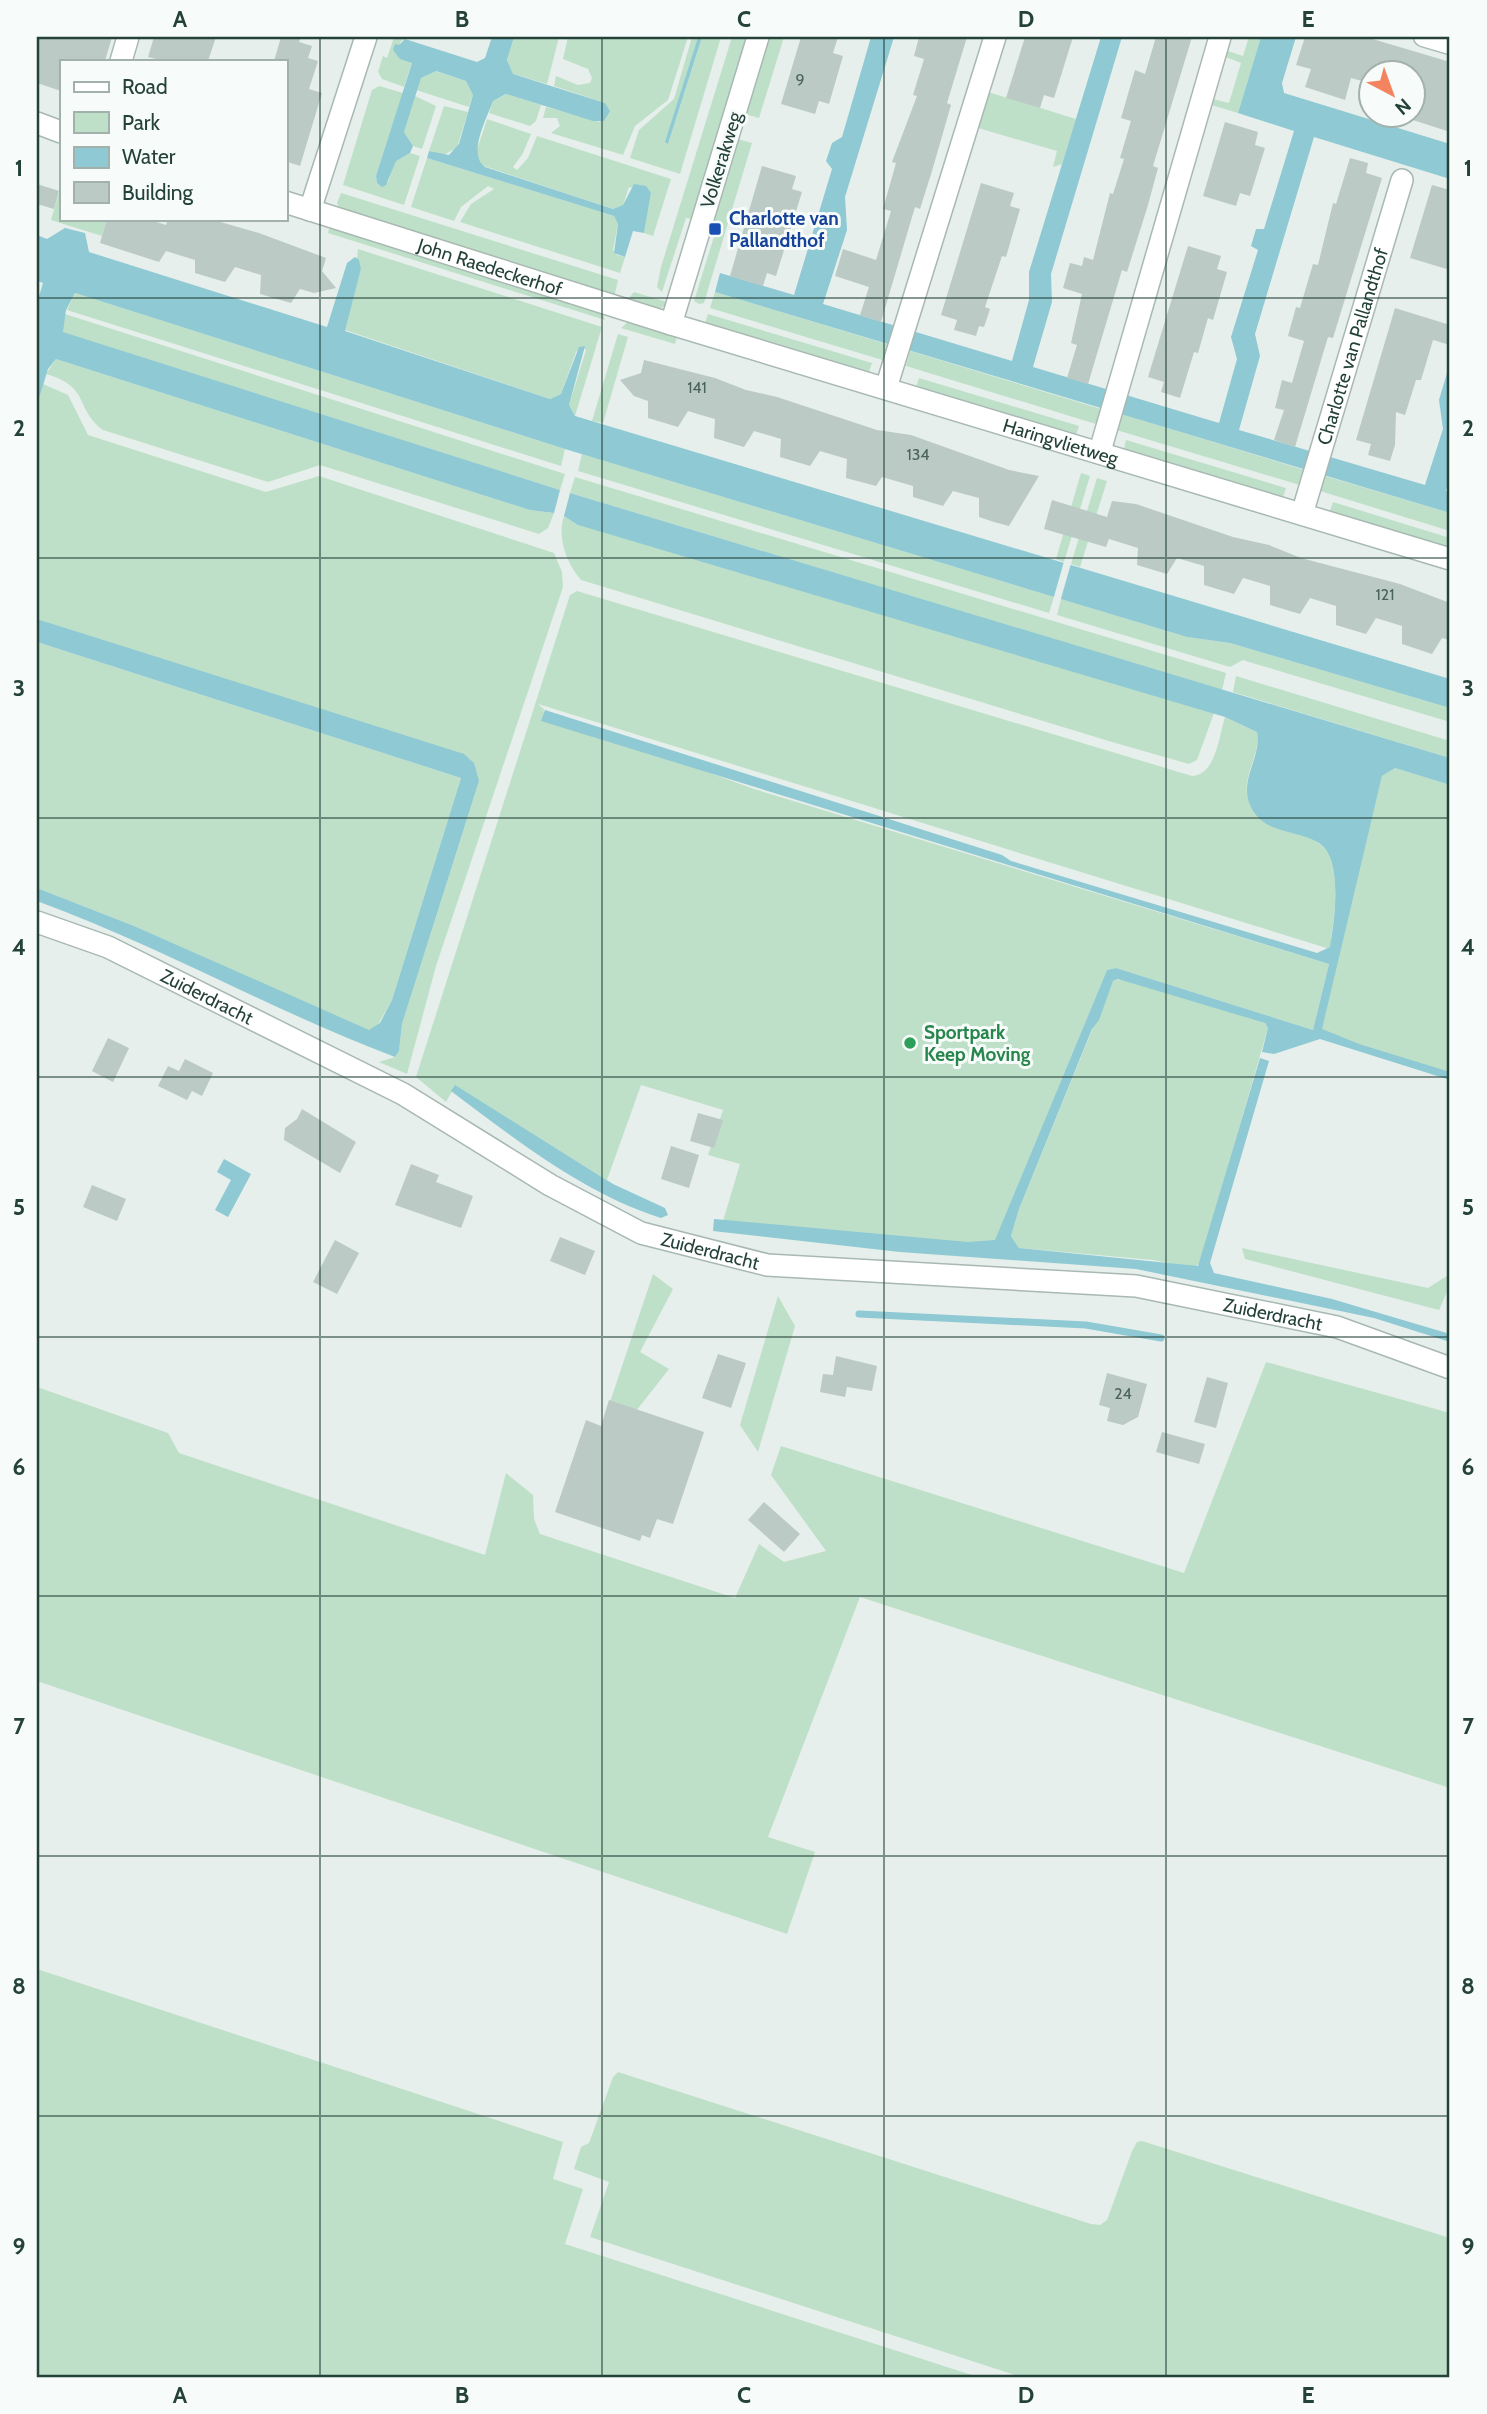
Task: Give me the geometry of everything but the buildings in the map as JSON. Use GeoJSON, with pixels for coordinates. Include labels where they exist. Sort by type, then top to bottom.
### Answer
{"type":"FeatureCollection","features":[{"type":"Feature","properties":{"kind":"street"},"geometry":{"type":"LineString","coordinates":[[121,60],[128,37]]}},
{"type":"Feature","properties":{"kind":"street"},"geometry":{"type":"LineString","coordinates":[[310,210],[366,37]]}},
{"type":"Feature","properties":{"kind":"street","name":"Volkerakweg"},"geometry":{"type":"LineString","coordinates":[[671,324],[758,37]]}},
{"type":"Feature","properties":{"kind":"street"},"geometry":{"type":"LineString","coordinates":[[886,388],[995,37]]}},
{"type":"Feature","properties":{"kind":"street"},"geometry":{"type":"LineString","coordinates":[[1100,451],[1220,37]]}},
{"type":"Feature","properties":{"kind":"street"},"geometry":{"type":"LineString","coordinates":[[1423,37],[1450,45]]}},
{"type":"Feature","properties":{"kind":"street"},"geometry":{"type":"LineString","coordinates":[[37,123],[60,132]]}},
{"type":"Feature","properties":{"kind":"street","name":"Charlotte van Pallandthof"},"geometry":{"type":"LineString","coordinates":[[1302,514],[1402,180]]}},
{"type":"Feature","properties":{"kind":"street","name":"John Raedeckerhof"},"geometry":{"type":"LineString","coordinates":[[287,203],[671,324]]}},
{"type":"Feature","properties":{"kind":"street","name":"Haringvlietweg"},"geometry":{"type":"LineString","coordinates":[[671,324],[1100,451],[1450,559]]}},
{"type":"Feature","properties":{"kind":"street","name":"Zuiderdracht"},"geometry":{"type":"LineString","coordinates":[[37,922],[108,947],[403,1094],[550,1185],[641,1233],[767,1265],[1136,1286],[1336,1327],[1450,1368]]}},
{"type":"Feature","properties":{"kind":"green space"},"geometry":{"type":"Polygon","coordinates":[[[394,37],[405,39],[401,41],[397,52],[412,62],[404,87],[382,79],[378,72],[383,56],[387,58],[394,37]]]}},
{"type":"Feature","properties":{"kind":"green space"},"geometry":{"type":"Polygon","coordinates":[[[514,37],[559,37],[547,84],[513,74],[507,60],[514,37]]]}},
{"type":"Feature","properties":{"kind":"green space"},"geometry":{"type":"Polygon","coordinates":[[[568,37],[688,37],[668,100],[635,126],[623,155],[551,133],[560,126],[557,118],[543,118],[546,107],[600,122],[605,103],[554,86],[556,76],[578,85],[590,83],[592,78],[588,69],[563,59],[568,37]]]}},
{"type":"Feature","properties":{"kind":"green space"},"geometry":{"type":"Polygon","coordinates":[[[692,37],[698,37],[666,141],[668,144],[702,37],[721,37],[680,174],[630,158],[639,130],[674,99],[692,37]]]}},
{"type":"Feature","properties":{"kind":"green space"},"geometry":{"type":"Polygon","coordinates":[[[732,37],[747,37],[692,219],[686,218],[662,292],[657,287],[661,267],[732,37]]]}},
{"type":"Feature","properties":{"kind":"green space"},"geometry":{"type":"Polygon","coordinates":[[[769,37],[784,37],[759,118],[745,114],[769,37]]]}},
{"type":"Feature","properties":{"kind":"green space"},"geometry":{"type":"Polygon","coordinates":[[[1249,37],[1261,37],[1238,113],[1211,105],[1213,99],[1229,103],[1241,63],[1226,57],[1228,51],[1243,56],[1249,37]]]}},
{"type":"Feature","properties":{"kind":"green space"},"geometry":{"type":"Polygon","coordinates":[[[435,71],[466,81],[473,95],[469,107],[416,90],[421,78],[435,71]]]}},
{"type":"Feature","properties":{"kind":"green space"},"geometry":{"type":"Polygon","coordinates":[[[379,86],[403,93],[376,176],[377,183],[388,182],[395,161],[410,153],[420,156],[404,205],[343,185],[372,90],[379,86]]]}},
{"type":"Feature","properties":{"kind":"green space"},"geometry":{"type":"Polygon","coordinates":[[[988,92],[1076,119],[1062,164],[1053,167],[1057,151],[978,128],[988,92]]]}},
{"type":"Feature","properties":{"kind":"green space"},"geometry":{"type":"Polygon","coordinates":[[[507,94],[541,105],[536,121],[530,126],[489,113],[493,101],[507,94]]]}},
{"type":"Feature","properties":{"kind":"green space"},"geometry":{"type":"Polygon","coordinates":[[[415,96],[436,106],[422,149],[413,146],[404,132],[415,96]]]}},
{"type":"Feature","properties":{"kind":"green space"},"geometry":{"type":"Polygon","coordinates":[[[444,106],[468,112],[457,148],[443,155],[429,151],[444,106]]]}},
{"type":"Feature","properties":{"kind":"green space"},"geometry":{"type":"Polygon","coordinates":[[[487,119],[531,134],[513,167],[517,170],[528,158],[537,136],[671,179],[653,236],[644,233],[651,193],[629,187],[623,205],[613,209],[481,165],[476,153],[487,119]]]}},
{"type":"Feature","properties":{"kind":"green space"},"geometry":{"type":"Polygon","coordinates":[[[738,139],[752,143],[704,303],[699,304],[694,301],[717,227],[712,225],[738,139]]]}},
{"type":"Feature","properties":{"kind":"green space"},"geometry":{"type":"Polygon","coordinates":[[[427,158],[614,216],[618,224],[613,250],[617,255],[625,257],[620,273],[460,222],[471,204],[494,189],[488,186],[461,207],[454,221],[411,207],[427,158]]]}},
{"type":"Feature","properties":{"kind":"green space"},"geometry":{"type":"Polygon","coordinates":[[[60,189],[60,220],[107,220],[102,236],[51,220],[60,189]]]}},
{"type":"Feature","properties":{"kind":"green space"},"geometry":{"type":"Polygon","coordinates":[[[341,193],[618,280],[614,298],[341,211],[337,203],[341,193]]]}},
{"type":"Feature","properties":{"kind":"green space"},"geometry":{"type":"Polygon","coordinates":[[[330,225],[602,311],[605,320],[328,233],[330,225]]]}},
{"type":"Feature","properties":{"kind":"green space"},"geometry":{"type":"Polygon","coordinates":[[[358,249],[602,327],[575,416],[569,405],[586,350],[582,346],[576,352],[561,394],[550,399],[345,330],[361,269],[357,258],[358,249]]]}},
{"type":"Feature","properties":{"kind":"green space"},"geometry":{"type":"Polygon","coordinates":[[[634,292],[667,302],[666,306],[652,311],[631,302],[630,297],[634,292]]]}},
{"type":"Feature","properties":{"kind":"green space"},"geometry":{"type":"Polygon","coordinates":[[[715,292],[893,346],[889,362],[710,308],[715,292]]]}},
{"type":"Feature","properties":{"kind":"green space"},"geometry":{"type":"Polygon","coordinates":[[[75,293],[565,449],[561,466],[67,310],[75,293]]]}},
{"type":"Feature","properties":{"kind":"green space"},"geometry":{"type":"Polygon","coordinates":[[[65,314],[565,474],[560,490],[62,332],[65,314]]]}},
{"type":"Feature","properties":{"kind":"green space"},"geometry":{"type":"Polygon","coordinates":[[[708,314],[872,363],[869,372],[705,323],[708,314]]]}},
{"type":"Feature","properties":{"kind":"green space"},"geometry":{"type":"Polygon","coordinates":[[[629,321],[677,336],[675,344],[621,328],[629,321]]]}},
{"type":"Feature","properties":{"kind":"green space"},"geometry":{"type":"Polygon","coordinates":[[[618,334],[628,337],[603,423],[592,421],[618,334]]]}},
{"type":"Feature","properties":{"kind":"green space"},"geometry":{"type":"Polygon","coordinates":[[[910,351],[1101,409],[1096,424],[906,366],[910,351]]]}},
{"type":"Feature","properties":{"kind":"green space"},"geometry":{"type":"Polygon","coordinates":[[[56,359],[530,510],[554,513],[548,528],[539,534],[320,465],[268,482],[103,430],[88,414],[70,385],[46,374],[56,359]]]}},
{"type":"Feature","properties":{"kind":"green space"},"geometry":{"type":"Polygon","coordinates":[[[919,378],[1079,426],[1076,435],[916,387],[919,378]]]}},
{"type":"Feature","properties":{"kind":"green space"},"geometry":{"type":"Polygon","coordinates":[[[43,384],[68,395],[88,435],[266,492],[319,476],[554,553],[562,572],[563,587],[436,966],[407,1074],[379,1062],[395,1057],[399,1051],[402,1024],[479,781],[470,759],[37,619],[37,405],[43,384]]]}},
{"type":"Feature","properties":{"kind":"green space"},"geometry":{"type":"Polygon","coordinates":[[[1118,413],[1308,471],[1303,486],[1113,429],[1118,413]]]}},
{"type":"Feature","properties":{"kind":"green space"},"geometry":{"type":"Polygon","coordinates":[[[1126,440],[1286,488],[1283,497],[1124,449],[1126,440]]]}},
{"type":"Feature","properties":{"kind":"green space"},"geometry":{"type":"Polygon","coordinates":[[[582,454],[1054,597],[1049,613],[578,471],[582,454]]]}},
{"type":"Feature","properties":{"kind":"green space"},"geometry":{"type":"Polygon","coordinates":[[[1081,473],[1090,476],[1064,562],[1056,559],[1081,473]]]}},
{"type":"Feature","properties":{"kind":"green space"},"geometry":{"type":"Polygon","coordinates":[[[1325,476],[1450,513],[1450,531],[1320,491],[1325,476]]]}},
{"type":"Feature","properties":{"kind":"green space"},"geometry":{"type":"Polygon","coordinates":[[[575,477],[1226,673],[1222,690],[570,493],[575,477]]]}},
{"type":"Feature","properties":{"kind":"green space"},"geometry":{"type":"Polygon","coordinates":[[[1097,478],[1107,481],[1080,567],[1071,564],[1097,478]]]}},
{"type":"Feature","properties":{"kind":"green space"},"geometry":{"type":"Polygon","coordinates":[[[1333,502],[1450,538],[1450,548],[1330,511],[1333,502]]]}},
{"type":"Feature","properties":{"kind":"green space"},"geometry":{"type":"Polygon","coordinates":[[[564,516],[579,525],[1214,713],[1197,760],[1189,764],[1112,742],[581,580],[564,549],[564,516]]]}},
{"type":"Feature","properties":{"kind":"green space"},"geometry":{"type":"Polygon","coordinates":[[[577,591],[1192,776],[1200,774],[1211,762],[1225,717],[1257,732],[1258,741],[1247,787],[1251,806],[1265,822],[1311,839],[1327,851],[1332,862],[1335,888],[1331,938],[1340,948],[1382,776],[1395,768],[1450,785],[1450,1074],[1315,1031],[1333,950],[538,704],[545,710],[543,712],[754,789],[1329,964],[1313,1030],[1116,968],[1107,970],[996,1239],[995,1249],[721,1228],[740,1164],[708,1155],[723,1110],[641,1085],[607,1180],[455,1086],[446,1102],[416,1077],[570,595],[577,591]]]}},
{"type":"Feature","properties":{"kind":"green space"},"geometry":{"type":"Polygon","coordinates":[[[1061,599],[1187,637],[1230,643],[1450,708],[1450,722],[1243,660],[1230,667],[1057,615],[1061,599]]]}},
{"type":"Feature","properties":{"kind":"green space"},"geometry":{"type":"Polygon","coordinates":[[[37,642],[461,778],[392,1000],[376,1028],[368,1030],[355,1025],[134,926],[37,888],[37,642]]]}},
{"type":"Feature","properties":{"kind":"green space"},"geometry":{"type":"Polygon","coordinates":[[[1236,676],[1450,741],[1450,758],[1233,692],[1236,676]]]}},
{"type":"Feature","properties":{"kind":"green space"},"geometry":{"type":"Polygon","coordinates":[[[1124,978],[1265,1023],[1268,1028],[1200,1263],[1194,1268],[1153,1260],[1019,1248],[1011,1236],[1019,1209],[1110,986],[1113,981],[1124,978]]]}},
{"type":"Feature","properties":{"kind":"green space"},"geometry":{"type":"Polygon","coordinates":[[[1242,1248],[1428,1288],[1450,1274],[1450,1285],[1439,1310],[1245,1259],[1242,1248]]]}},
{"type":"Feature","properties":{"kind":"green space"},"geometry":{"type":"Polygon","coordinates":[[[653,1274],[673,1289],[640,1352],[669,1369],[636,1411],[610,1402],[653,1274]]]}},
{"type":"Feature","properties":{"kind":"green space"},"geometry":{"type":"Polygon","coordinates":[[[778,1296],[795,1326],[758,1452],[740,1425],[778,1296]]]}},
{"type":"Feature","properties":{"kind":"green space"},"geometry":{"type":"Polygon","coordinates":[[[1266,1362],[1450,1413],[1450,1788],[860,1597],[768,1837],[815,1852],[787,1934],[37,1681],[37,1387],[168,1433],[179,1453],[485,1555],[506,1473],[533,1495],[534,1519],[540,1534],[735,1598],[759,1544],[784,1562],[826,1551],[771,1475],[781,1446],[1184,1573],[1266,1362]]]}},
{"type":"Feature","properties":{"kind":"green space"},"geometry":{"type":"Polygon","coordinates":[[[37,1969],[563,2142],[553,2179],[583,2189],[565,2244],[978,2377],[37,2377],[37,1969]]]}},
{"type":"Feature","properties":{"kind":"green space"},"geometry":{"type":"Polygon","coordinates":[[[618,2072],[1091,2224],[1100,2225],[1107,2220],[1132,2151],[1137,2142],[1142,2141],[1450,2238],[1450,2377],[1021,2377],[590,2237],[609,2182],[574,2169],[581,2147],[589,2143],[613,2077],[618,2072]]]}},
{"type":"Feature","properties":{"kind":"water"},"geometry":{"type":"Polygon","coordinates":[[[492,37],[514,37],[507,60],[513,74],[605,103],[610,111],[604,121],[593,121],[506,94],[493,101],[483,126],[478,145],[480,161],[485,167],[613,209],[623,205],[634,184],[646,186],[651,193],[644,233],[633,231],[625,257],[614,253],[618,224],[614,216],[427,158],[429,151],[449,155],[459,144],[473,95],[466,81],[436,71],[421,78],[404,132],[413,146],[410,153],[396,161],[386,185],[382,187],[377,183],[376,176],[412,63],[400,59],[393,50],[395,44],[399,45],[405,39],[477,62],[485,58],[492,37]]]}},
{"type":"Feature","properties":{"kind":"water"},"geometry":{"type":"Polygon","coordinates":[[[698,37],[702,37],[668,144],[665,142],[698,37]]]}},
{"type":"Feature","properties":{"kind":"water"},"geometry":{"type":"Polygon","coordinates":[[[871,37],[894,37],[845,197],[847,230],[823,304],[1012,361],[1029,300],[1029,272],[1101,37],[1122,37],[1051,274],[1052,302],[1033,367],[1219,423],[1237,359],[1231,337],[1258,250],[1251,246],[1256,229],[1264,229],[1294,131],[1238,113],[1261,37],[1296,37],[1282,83],[1284,93],[1358,116],[1358,130],[1404,130],[1450,144],[1450,179],[1314,137],[1255,334],[1260,356],[1239,430],[1425,485],[1443,429],[1439,400],[1450,363],[1450,478],[1446,491],[1450,493],[1450,513],[715,292],[720,273],[794,295],[832,169],[826,161],[832,143],[842,137],[871,37]]]}},
{"type":"Feature","properties":{"kind":"water"},"geometry":{"type":"Polygon","coordinates":[[[65,228],[85,233],[89,252],[327,327],[347,263],[355,257],[359,260],[361,269],[345,331],[550,399],[561,394],[579,347],[585,346],[569,405],[575,416],[1450,679],[1450,708],[1230,643],[1187,637],[1054,597],[565,449],[75,293],[66,310],[63,332],[560,490],[554,513],[530,510],[56,359],[48,369],[37,405],[37,303],[43,283],[37,281],[37,235],[47,239],[65,228]]]}},
{"type":"Feature","properties":{"kind":"water"},"geometry":{"type":"Polygon","coordinates":[[[570,493],[1450,758],[1450,785],[1395,768],[1382,776],[1322,1029],[1359,1044],[1450,1072],[1450,1080],[1320,1039],[1274,1054],[1262,1052],[1268,1028],[1265,1023],[1118,979],[1113,981],[1099,1020],[1092,1029],[1019,1209],[1011,1236],[1019,1248],[1198,1266],[1260,1058],[1269,1061],[1210,1263],[1214,1273],[1332,1299],[1450,1334],[1450,1342],[1374,1318],[1136,1269],[900,1252],[713,1231],[714,1219],[968,1242],[995,1240],[1107,970],[1116,968],[1313,1030],[1329,964],[541,721],[545,710],[1002,855],[1011,861],[1317,953],[1330,947],[1335,877],[1327,851],[1319,843],[1271,827],[1256,815],[1250,805],[1247,786],[1258,741],[1257,732],[1225,717],[578,525],[564,516],[570,493]]]}},
{"type":"Feature","properties":{"kind":"water"},"geometry":{"type":"Polygon","coordinates":[[[37,619],[464,754],[474,763],[479,781],[402,1024],[399,1051],[395,1057],[305,1020],[128,938],[37,901],[37,888],[134,926],[369,1030],[380,1023],[392,1000],[461,778],[37,642],[37,619]]]}},
{"type":"Feature","properties":{"kind":"water"},"geometry":{"type":"Polygon","coordinates":[[[455,1085],[613,1184],[665,1208],[668,1215],[661,1218],[632,1208],[551,1164],[451,1091],[455,1085]]]}},
{"type":"Feature","properties":{"kind":"water"},"geometry":{"type":"Polygon","coordinates":[[[224,1159],[251,1174],[228,1217],[215,1210],[231,1180],[217,1172],[224,1159]]]}},
{"type":"Feature","properties":{"kind":"pier"},"geometry":{"type":"Polygon","coordinates":[[[1065,558],[1072,560],[1060,602],[1053,600],[1065,558]]]}},
{"type":"Feature","properties":{"kind":"waterway"},"geometry":{"type":"LineString","coordinates":[[859,1314],[1086,1325],[1161,1338]]}},
{"type":"Feature","properties":{"kind":"place","name":"Charlotte van Pallandthof"},"geometry":{"type":"Point","coordinates":[715,229]}},
{"type":"Feature","properties":{"kind":"place","name":"Sportpark Keep Moving"},"geometry":{"type":"Point","coordinates":[910,1043]}}]}
